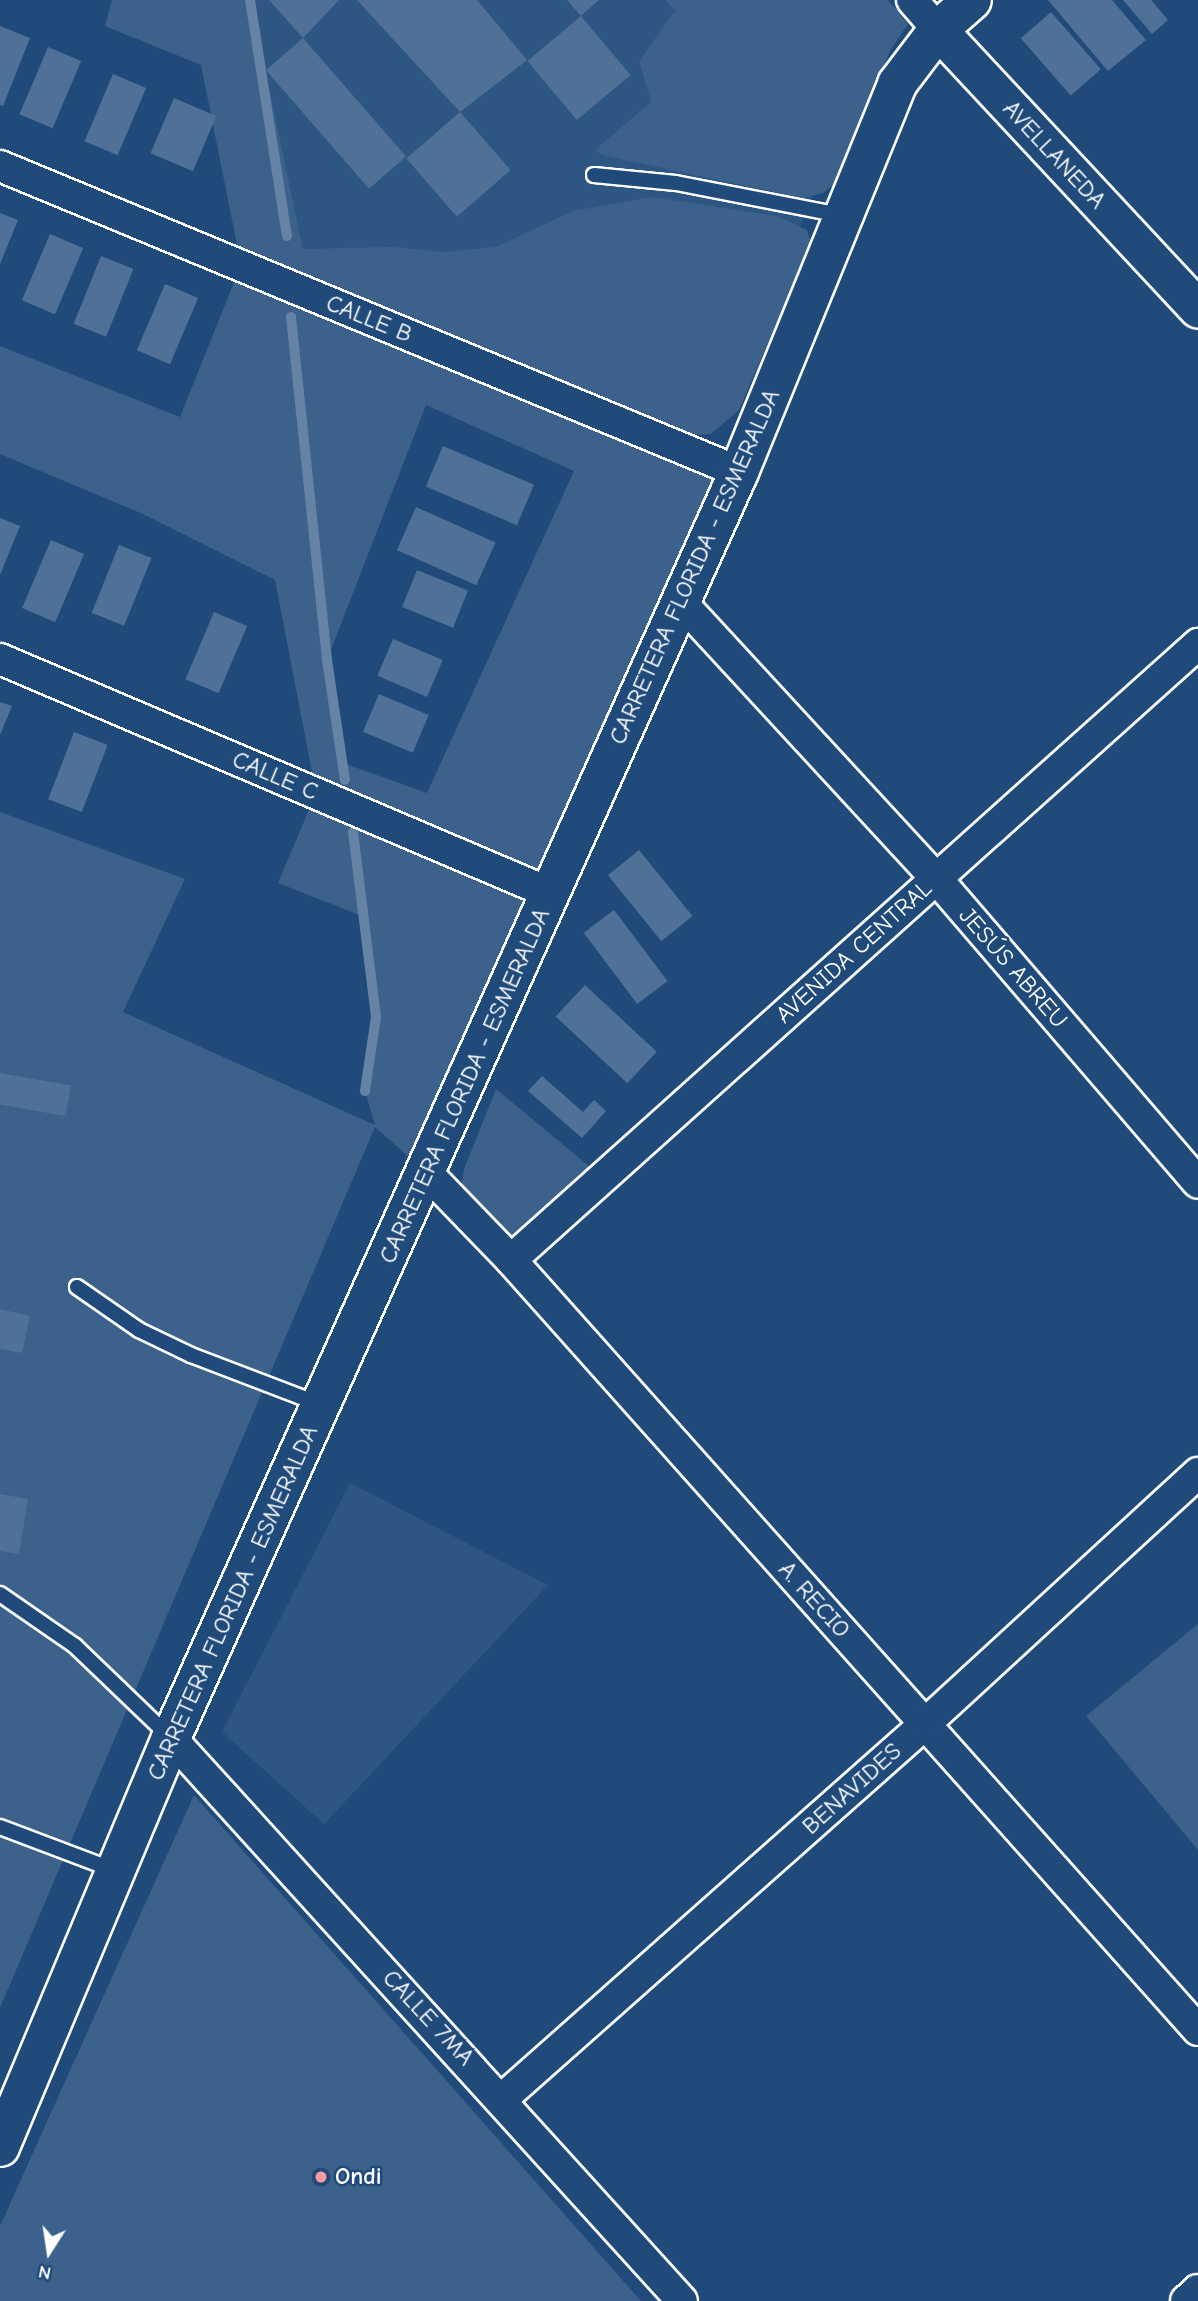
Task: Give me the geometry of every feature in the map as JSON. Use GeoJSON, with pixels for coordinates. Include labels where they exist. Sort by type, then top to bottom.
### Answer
{"type":"FeatureCollection","features":[{"type":"Feature","properties":{"kind":"main road","name":"CARRETERA FLORIDA - ESMERALDA"},"geometry":{"type":"LineString","coordinates":[[0,2147],[118,1872],[171,1738],[320,1405],[428,1174],[550,893],[739,472],[898,85],[938,30],[972,0]]}},
{"type":"Feature","properties":{"kind":"street","name":"AVELLANEDA"},"geometry":{"type":"LineString","coordinates":[[912,0],[1198,309]]}},
{"type":"Feature","properties":{"kind":"street","name":"CALLE B"},"geometry":{"type":"LineString","coordinates":[[0,166],[739,472]]}},
{"type":"Feature","properties":{"kind":"street","name":"JESÚS ABREU"},"geometry":{"type":"LineString","coordinates":[[681,602],[936,878],[1198,1183]]}},
{"type":"Feature","properties":{"kind":"street","name":"AVENIDA CENTRAL"},"geometry":{"type":"LineString","coordinates":[[511,1260],[1198,643]]}},
{"type":"Feature","properties":{"kind":"street","name":"CALLE C"},"geometry":{"type":"LineString","coordinates":[[0,659],[550,893]]}},
{"type":"Feature","properties":{"kind":"street","name":"A. RECIO"},"geometry":{"type":"LineString","coordinates":[[428,1174],[511,1260],[1198,2030]]}},
{"type":"Feature","properties":{"kind":"street","name":"BENAVIDES"},"geometry":{"type":"LineString","coordinates":[[502,2099],[925,1724],[1198,1474]]}},
{"type":"Feature","properties":{"kind":"street","name":"CALLE 7MA"},"geometry":{"type":"LineString","coordinates":[[171,1738],[502,2099],[682,2301]]}},
{"type":"Feature","properties":{"kind":"street"},"geometry":{"type":"LineString","coordinates":[[1186,2301],[1198,2290]]}},
{"type":"Feature","properties":{"kind":"lane"},"geometry":{"type":"LineString","coordinates":[[594,175],[676,183],[846,215]]}},
{"type":"Feature","properties":{"kind":"lane"},"geometry":{"type":"LineString","coordinates":[[77,1287],[139,1330],[191,1355],[320,1405]]}},
{"type":"Feature","properties":{"kind":"lane"},"geometry":{"type":"LineString","coordinates":[[0,1594],[75,1646],[171,1738]]}},
{"type":"Feature","properties":{"kind":"lane"},"geometry":{"type":"LineString","coordinates":[[0,1826],[118,1872]]}},
{"type":"Feature","properties":{"kind":"shaded area"},"geometry":{"type":"Polygon","coordinates":[[[112,0],[251,0],[303,249],[392,247],[444,252],[496,247],[573,211],[652,197],[777,216],[807,230],[811,243],[739,410],[711,434],[692,435],[374,303],[447,351],[739,472],[428,1174],[375,1127],[0,2008],[0,812],[185,879],[123,1012],[375,1125],[365,1091],[376,1017],[367,918],[278,883],[316,793],[275,580],[143,514],[0,454],[0,346],[180,417],[241,265],[201,65],[105,26],[112,0]],[[426,405],[327,660],[343,763],[427,793],[574,471],[426,405]]]}},
{"type":"Feature","properties":{"kind":"shaded area"},"geometry":{"type":"Polygon","coordinates":[[[251,0],[866,0],[886,24],[717,421],[303,249],[251,0]]]}},
{"type":"Feature","properties":{"kind":"shaded area"},"geometry":{"type":"Polygon","coordinates":[[[666,0],[888,0],[908,24],[890,51],[835,184],[823,193],[803,198],[602,155],[595,150],[651,102],[639,61],[675,11],[666,0]]]}},
{"type":"Feature","properties":{"kind":"shaded area"},"geometry":{"type":"Polygon","coordinates":[[[496,1089],[595,1171],[533,1223],[511,1235],[494,1227],[461,1190],[464,1169],[496,1089]]]}},
{"type":"Feature","properties":{"kind":"shaded area"},"geometry":{"type":"Polygon","coordinates":[[[350,1483],[548,1585],[324,1824],[222,1732],[350,1483]]]}},
{"type":"Feature","properties":{"kind":"shaded area"},"geometry":{"type":"Polygon","coordinates":[[[1198,1624],[1198,1850],[1086,1716],[1198,1624]]]}},
{"type":"Feature","properties":{"kind":"shaded area"},"geometry":{"type":"Polygon","coordinates":[[[194,1795],[641,2301],[0,2301],[0,2226],[194,1795]]]}},
{"type":"Feature","properties":{"kind":"building"},"geometry":{"type":"Polygon","coordinates":[[[269,0],[339,0],[303,38],[269,0]]]}},
{"type":"Feature","properties":{"kind":"building"},"geometry":{"type":"Polygon","coordinates":[[[357,0],[477,0],[527,60],[460,112],[357,0]]]}},
{"type":"Feature","properties":{"kind":"building"},"geometry":{"type":"Polygon","coordinates":[[[567,0],[599,0],[581,16],[567,0]]]}},
{"type":"Feature","properties":{"kind":"building"},"geometry":{"type":"Polygon","coordinates":[[[1048,0],[1112,0],[1146,40],[1108,71],[1048,0]]]}},
{"type":"Feature","properties":{"kind":"building"},"geometry":{"type":"Polygon","coordinates":[[[1123,0],[1151,0],[1168,20],[1152,34],[1123,0]]]}},
{"type":"Feature","properties":{"kind":"building"},"geometry":{"type":"Polygon","coordinates":[[[1051,12],[1101,69],[1071,96],[1021,38],[1051,12]]]}},
{"type":"Feature","properties":{"kind":"building"},"geometry":{"type":"Polygon","coordinates":[[[581,16],[630,75],[577,120],[527,61],[581,16]]]}},
{"type":"Feature","properties":{"kind":"building"},"geometry":{"type":"Polygon","coordinates":[[[0,26],[30,38],[3,106],[0,105],[0,26]]]}},
{"type":"Feature","properties":{"kind":"building"},"geometry":{"type":"Polygon","coordinates":[[[303,38],[406,156],[369,189],[266,70],[303,38]]]}},
{"type":"Feature","properties":{"kind":"building"},"geometry":{"type":"Polygon","coordinates":[[[48,47],[81,61],[53,128],[19,114],[48,47]]]}},
{"type":"Feature","properties":{"kind":"building"},"geometry":{"type":"Polygon","coordinates":[[[113,74],[146,88],[118,155],[84,141],[113,74]]]}},
{"type":"Feature","properties":{"kind":"building"},"geometry":{"type":"Polygon","coordinates":[[[174,98],[216,116],[193,171],[151,153],[174,98]]]}},
{"type":"Feature","properties":{"kind":"building"},"geometry":{"type":"Polygon","coordinates":[[[460,112],[511,170],[457,217],[406,159],[460,112]]]}},
{"type":"Feature","properties":{"kind":"building"},"geometry":{"type":"Polygon","coordinates":[[[0,213],[18,220],[0,264],[0,213]]]}},
{"type":"Feature","properties":{"kind":"building"},"geometry":{"type":"Polygon","coordinates":[[[50,234],[83,248],[55,314],[22,300],[50,234]]]}},
{"type":"Feature","properties":{"kind":"building"},"geometry":{"type":"Polygon","coordinates":[[[101,256],[133,269],[106,337],[74,324],[101,256]]]}},
{"type":"Feature","properties":{"kind":"building"},"geometry":{"type":"Polygon","coordinates":[[[165,284],[198,298],[170,364],[137,350],[165,284]]]}},
{"type":"Feature","properties":{"kind":"building"},"geometry":{"type":"Polygon","coordinates":[[[443,446],[534,485],[517,525],[426,487],[443,446]]]}},
{"type":"Feature","properties":{"kind":"building"},"geometry":{"type":"Polygon","coordinates":[[[416,507],[495,542],[476,585],[397,550],[416,507]]]}},
{"type":"Feature","properties":{"kind":"building"},"geometry":{"type":"Polygon","coordinates":[[[0,518],[20,526],[0,575],[0,518]]]}},
{"type":"Feature","properties":{"kind":"building"},"geometry":{"type":"Polygon","coordinates":[[[51,540],[84,554],[55,622],[22,608],[51,540]]]}},
{"type":"Feature","properties":{"kind":"building"},"geometry":{"type":"Polygon","coordinates":[[[119,545],[151,558],[124,626],[92,613],[119,545]]]}},
{"type":"Feature","properties":{"kind":"building"},"geometry":{"type":"Polygon","coordinates":[[[417,570],[468,591],[453,628],[402,607],[417,570]]]}},
{"type":"Feature","properties":{"kind":"building"},"geometry":{"type":"Polygon","coordinates":[[[214,612],[247,626],[219,693],[185,679],[214,612]]]}},
{"type":"Feature","properties":{"kind":"building"},"geometry":{"type":"Polygon","coordinates":[[[393,639],[443,660],[427,697],[377,676],[393,639]]]}},
{"type":"Feature","properties":{"kind":"building"},"geometry":{"type":"Polygon","coordinates":[[[379,694],[429,715],[413,753],[363,732],[379,694]]]}},
{"type":"Feature","properties":{"kind":"building"},"geometry":{"type":"Polygon","coordinates":[[[0,702],[12,706],[0,735],[0,702]]]}},
{"type":"Feature","properties":{"kind":"building"},"geometry":{"type":"Polygon","coordinates":[[[74,732],[108,745],[82,812],[48,799],[74,732]]]}},
{"type":"Feature","properties":{"kind":"building"},"geometry":{"type":"Polygon","coordinates":[[[639,850],[692,916],[661,941],[608,875],[639,850]]]}},
{"type":"Feature","properties":{"kind":"building"},"geometry":{"type":"Polygon","coordinates":[[[614,910],[668,981],[637,1004],[584,933],[614,910]]]}},
{"type":"Feature","properties":{"kind":"building"},"geometry":{"type":"Polygon","coordinates":[[[585,985],[657,1052],[627,1083],[556,1016],[585,985]]]}},
{"type":"Feature","properties":{"kind":"building"},"geometry":{"type":"Polygon","coordinates":[[[0,1073],[71,1086],[66,1116],[0,1104],[0,1073]]]}},
{"type":"Feature","properties":{"kind":"building"},"geometry":{"type":"Polygon","coordinates":[[[542,1076],[583,1112],[594,1100],[606,1111],[582,1138],[528,1091],[542,1076]]]}},
{"type":"Feature","properties":{"kind":"building"},"geometry":{"type":"Polygon","coordinates":[[[0,1309],[30,1316],[22,1353],[0,1349],[0,1309]]]}},
{"type":"Feature","properties":{"kind":"building"},"geometry":{"type":"Polygon","coordinates":[[[0,1494],[28,1499],[19,1554],[0,1551],[0,1494]]]}},
{"type":"Feature","properties":{"kind":"waterway"},"geometry":{"type":"LineString","coordinates":[[250,0],[287,236]]}},
{"type":"Feature","properties":{"kind":"waterway"},"geometry":{"type":"LineString","coordinates":[[291,317],[327,660],[345,780]]}},
{"type":"Feature","properties":{"kind":"waterway"},"geometry":{"type":"LineString","coordinates":[[353,832],[376,1017],[365,1091]]}},
{"type":"Feature","properties":{"kind":"place","name":"Ondi"},"geometry":{"type":"Point","coordinates":[321,2177]}}]}
